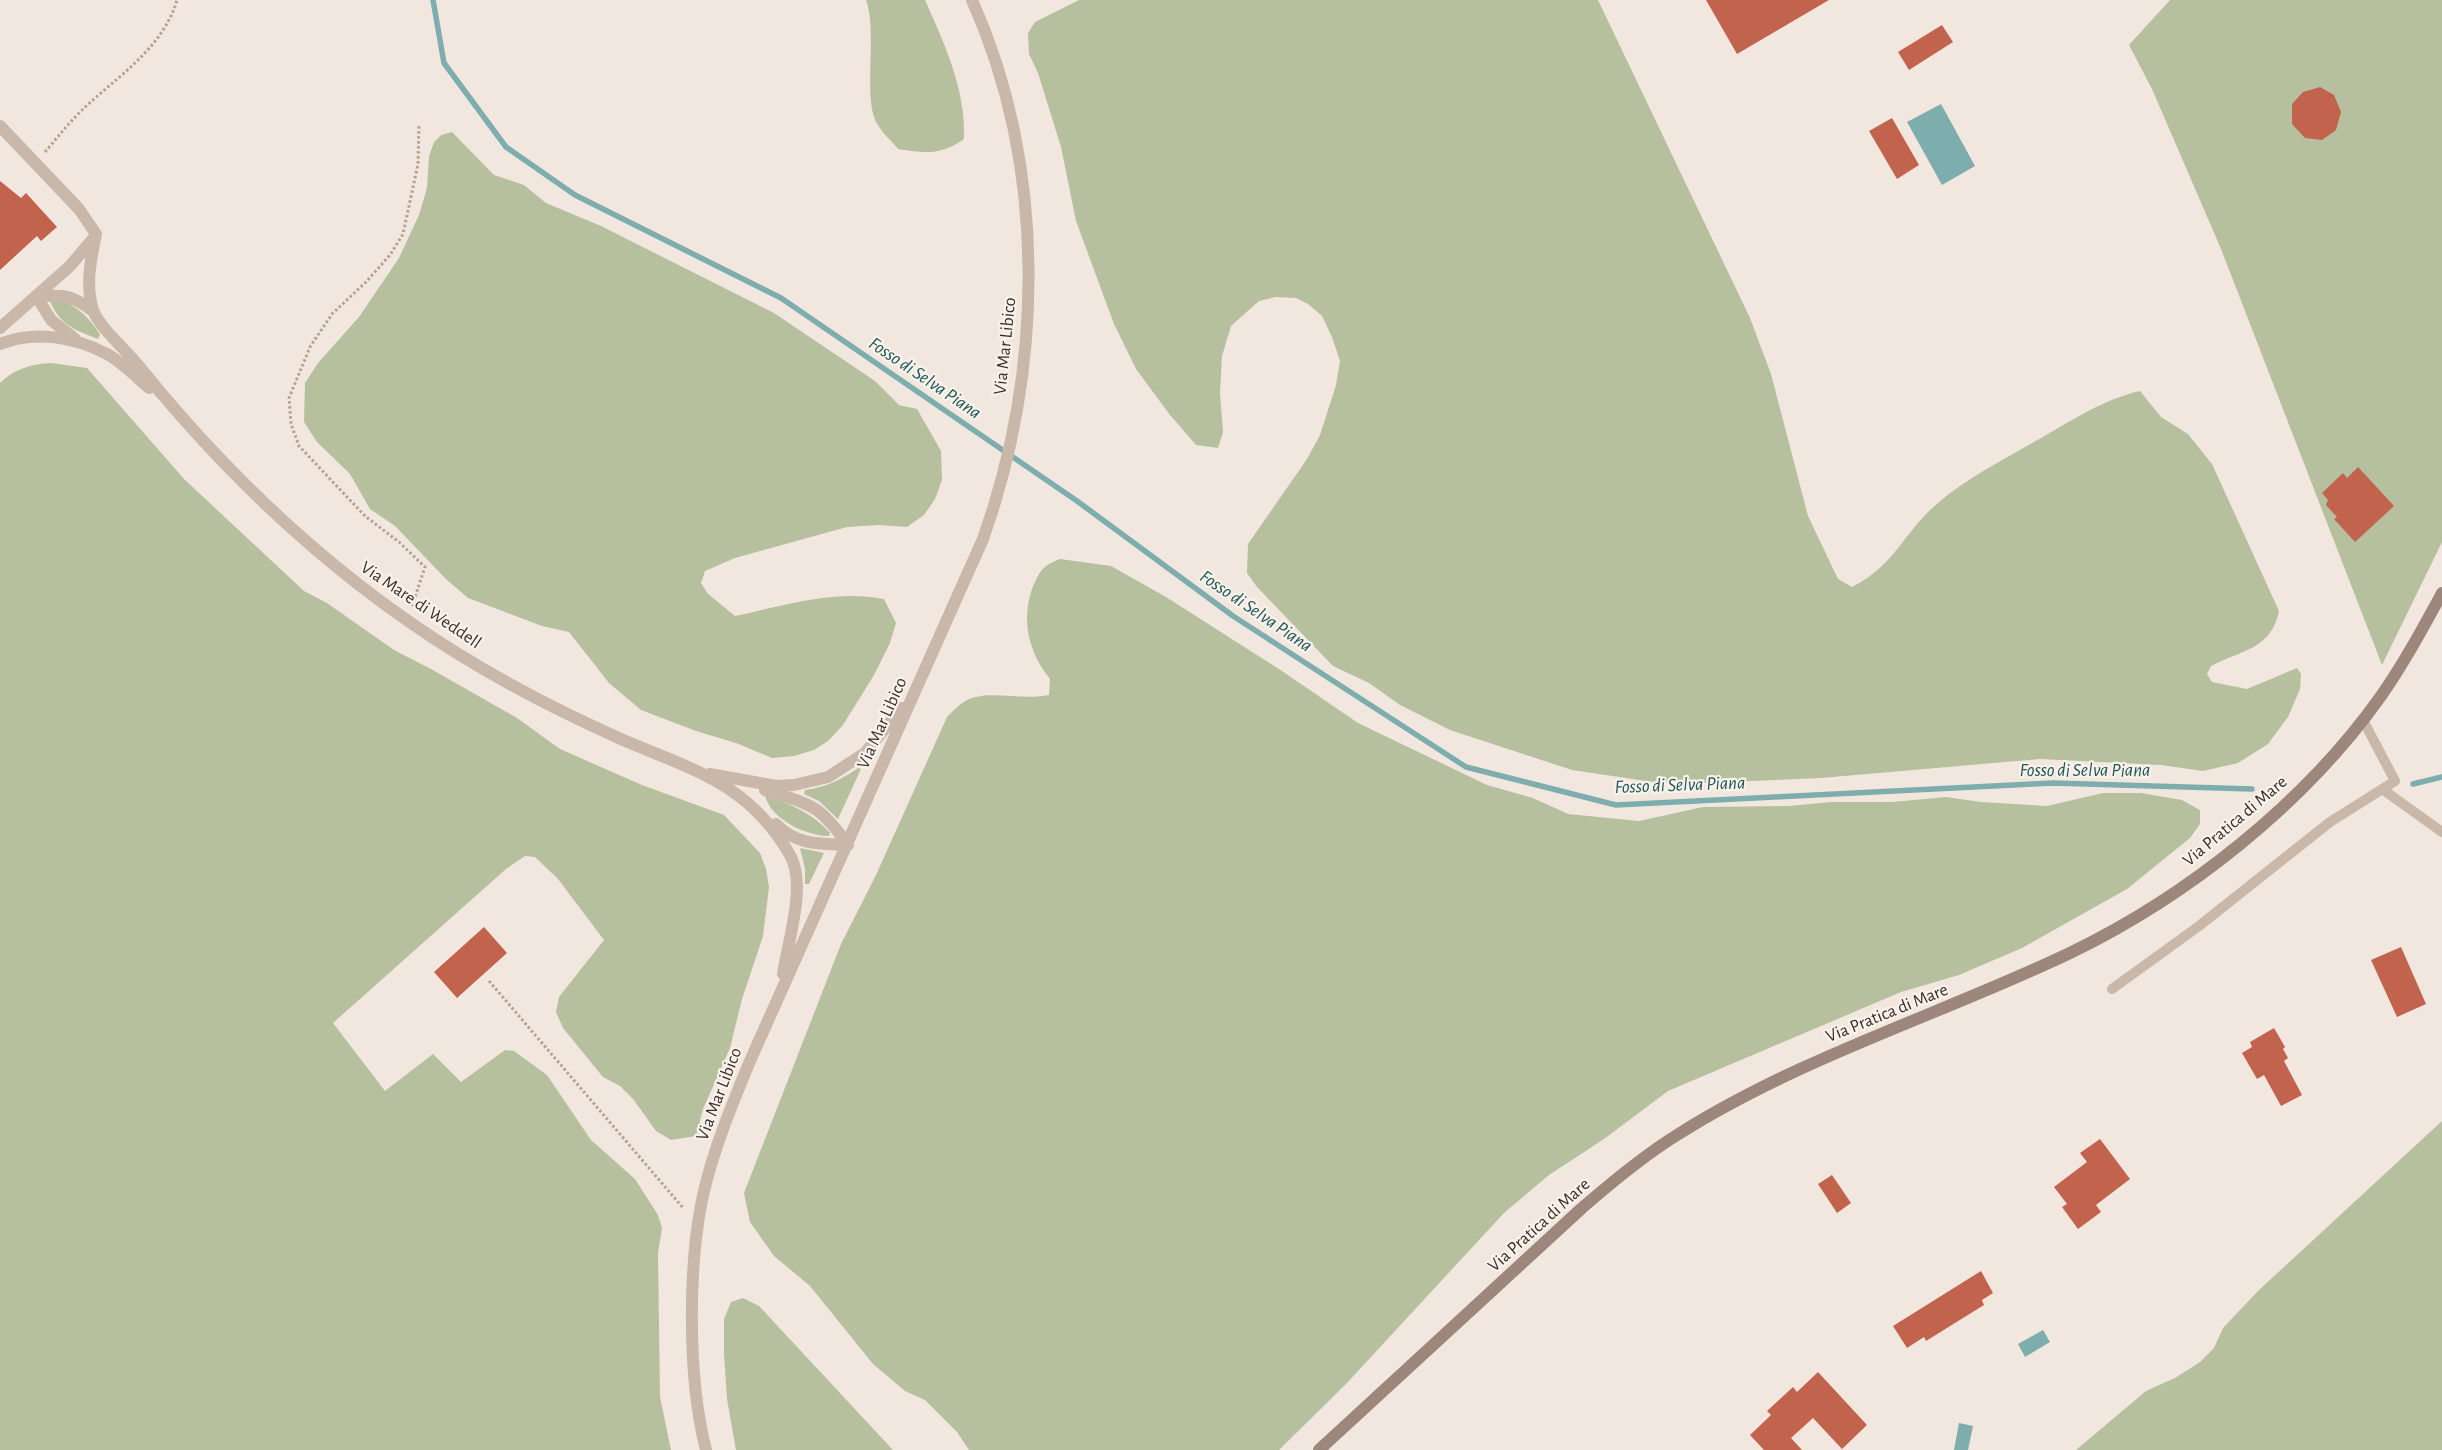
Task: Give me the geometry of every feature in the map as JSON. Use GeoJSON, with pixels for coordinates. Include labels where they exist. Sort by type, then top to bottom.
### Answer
{"type":"FeatureCollection","features":[{"type":"Feature","properties":{"kind":"street","name":"Via Mar Libico"},"geometry":{"type":"LineString","coordinates":[[706,1450],[697,1392],[693,1345],[694,1251],[707,1179],[722,1131],[781,988],[848,845],[970,569],[989,520],[1000,484],[1013,426],[1023,361],[1027,303],[1029,252],[1026,193],[1020,156],[1006,96],[992,50],[972,0]]}},
{"type":"Feature","properties":{"kind":"street"},"geometry":{"type":"LineString","coordinates":[[0,126],[79,209],[96,234],[88,276],[93,311]]}},
{"type":"Feature","properties":{"kind":"street"},"geometry":{"type":"LineString","coordinates":[[0,328],[78,259],[96,234]]}},
{"type":"Feature","properties":{"kind":"street"},"geometry":{"type":"LineString","coordinates":[[37,297],[60,294],[79,300],[93,311]]}},
{"type":"Feature","properties":{"kind":"street"},"geometry":{"type":"LineString","coordinates":[[37,297],[51,320],[81,342]]}},
{"type":"Feature","properties":{"kind":"street","name":"Via Mare di Weddell"},"geometry":{"type":"LineString","coordinates":[[93,311],[163,398],[243,483],[287,525],[337,568],[409,622],[454,652],[508,684],[617,737],[705,773],[776,786],[794,785],[828,777],[865,753],[912,697]]}},
{"type":"Feature","properties":{"kind":"street","name":"Via Mare di Weddell"},"geometry":{"type":"LineString","coordinates":[[0,344],[11,339],[48,336],[81,342],[109,355],[163,398]]}},
{"type":"Feature","properties":{"kind":"street","name":"Via Pratica di Mare"},"geometry":{"type":"LineString","coordinates":[[1319,1450],[1571,1218],[1620,1176],[1659,1147],[1705,1118],[1770,1083],[1830,1055],[1956,1004],[2070,953],[2160,903],[2216,862],[2268,818],[2312,777],[2362,720],[2398,669],[2442,593]]}},
{"type":"Feature","properties":{"kind":"street"},"geometry":{"type":"LineString","coordinates":[[705,773],[766,813],[784,833],[796,839],[818,844],[848,845]]}},
{"type":"Feature","properties":{"kind":"street"},"geometry":{"type":"LineString","coordinates":[[705,773],[797,798],[817,808],[832,823],[848,845]]}},
{"type":"Feature","properties":{"kind":"street","name":"Via Mare di Weddell"},"geometry":{"type":"LineString","coordinates":[[705,773],[740,797],[763,818],[783,845],[796,871],[797,905],[788,939],[781,988]]}},
{"type":"Feature","properties":{"kind":"lane"},"geometry":{"type":"LineString","coordinates":[[2112,989],[2199,926],[2330,822],[2395,781],[2362,720]]}},
{"type":"Feature","properties":{"kind":"lane"},"geometry":{"type":"LineString","coordinates":[[2382,788],[2442,832]]}},
{"type":"Feature","properties":{"kind":"path"},"geometry":{"type":"LineString","coordinates":[[35,164],[80,112],[146,52],[169,21],[177,0]]}},
{"type":"Feature","properties":{"kind":"path"},"geometry":{"type":"LineString","coordinates":[[409,622],[412,604],[425,567],[398,542],[365,516],[299,446],[291,424],[289,398],[310,347],[332,314],[390,256],[403,234],[418,164],[419,126]]}},
{"type":"Feature","properties":{"kind":"path"},"geometry":{"type":"LineString","coordinates":[[489,982],[699,1226]]}},
{"type":"Feature","properties":{"kind":"green space"},"geometry":{"type":"Polygon","coordinates":[[[866,0],[925,0],[947,51],[958,85],[964,121],[964,139],[940,151],[924,152],[898,149],[880,128],[873,114],[871,100],[871,30],[866,0]]]}},
{"type":"Feature","properties":{"kind":"green space"},"geometry":{"type":"Polygon","coordinates":[[[1079,0],[1598,0],[1750,318],[1771,374],[1808,516],[1838,579],[1852,587],[1879,569],[1926,514],[1949,494],[1972,478],[2085,413],[2112,400],[2140,391],[2161,417],[2188,434],[2212,464],[2279,611],[2275,624],[2262,641],[2244,652],[2211,666],[2207,674],[2212,682],[2247,689],[2297,668],[2301,674],[2300,689],[2288,717],[2268,744],[2238,763],[2203,771],[2161,765],[2040,759],[1821,778],[1683,784],[1646,781],[1572,770],[1450,730],[1400,705],[1369,683],[1333,666],[1257,587],[1247,573],[1248,544],[1307,459],[1320,435],[1336,385],[1340,361],[1332,337],[1322,316],[1308,304],[1296,298],[1276,297],[1259,301],[1231,326],[1222,356],[1220,393],[1223,432],[1218,448],[1196,445],[1170,415],[1136,369],[1114,324],[1076,221],[1061,147],[1038,73],[1029,54],[1028,33],[1035,22],[1079,0]]]}},
{"type":"Feature","properties":{"kind":"green space"},"geometry":{"type":"Polygon","coordinates":[[[2170,0],[2442,0],[2442,542],[2382,665],[2221,249],[2152,89],[2129,45],[2170,0]]]}},
{"type":"Feature","properties":{"kind":"green space"},"geometry":{"type":"Polygon","coordinates":[[[452,132],[494,175],[524,185],[546,203],[601,226],[774,313],[875,381],[899,405],[917,409],[941,451],[942,480],[935,499],[924,515],[907,527],[879,525],[847,527],[735,558],[705,571],[701,583],[708,594],[735,616],[828,597],[865,596],[884,599],[896,623],[890,643],[874,675],[843,725],[828,741],[814,750],[794,756],[772,758],[736,743],[696,731],[641,710],[609,683],[569,632],[542,626],[468,598],[446,579],[395,526],[370,509],[350,474],[317,442],[304,422],[305,383],[318,363],[359,317],[399,258],[419,215],[427,188],[429,156],[434,142],[441,135],[452,132]]]}},
{"type":"Feature","properties":{"kind":"green space"},"geometry":{"type":"Polygon","coordinates":[[[60,300],[78,309],[88,318],[100,334],[98,339],[76,330],[59,317],[51,301],[60,300]]]}},
{"type":"Feature","properties":{"kind":"green space"},"geometry":{"type":"Polygon","coordinates":[[[51,363],[87,368],[184,479],[304,591],[327,603],[394,650],[517,718],[560,749],[642,785],[724,815],[760,853],[766,869],[769,887],[763,936],[742,999],[730,1048],[703,1109],[696,1136],[671,1140],[656,1131],[633,1099],[620,1086],[603,1077],[563,1028],[556,1012],[559,997],[604,940],[558,879],[535,857],[525,856],[506,869],[333,1023],[385,1091],[433,1054],[461,1082],[505,1050],[514,1051],[547,1075],[591,1140],[635,1179],[658,1215],[662,1228],[658,1253],[660,1397],[671,1450],[0,1450],[0,383],[11,374],[23,368],[51,363]]]}},
{"type":"Feature","properties":{"kind":"green space"},"geometry":{"type":"Polygon","coordinates":[[[1060,559],[1111,566],[1166,597],[1282,671],[1358,723],[1487,785],[1533,798],[1568,814],[1639,821],[1703,807],[1788,806],[1831,802],[1892,802],[1946,797],[1981,802],[2047,806],[2103,793],[2141,793],[2182,800],[2200,810],[2200,824],[2190,838],[2127,889],[2022,948],[1959,975],[1901,992],[1668,1091],[1604,1139],[1549,1175],[1504,1213],[1346,1384],[1279,1450],[969,1450],[957,1432],[925,1400],[905,1391],[873,1364],[810,1286],[774,1256],[750,1222],[744,1193],[841,944],[876,875],[947,717],[964,702],[976,697],[992,695],[1030,697],[1049,695],[1050,679],[1032,648],[1027,625],[1027,613],[1032,589],[1039,574],[1046,566],[1060,559]]]}},
{"type":"Feature","properties":{"kind":"green space"},"geometry":{"type":"Polygon","coordinates":[[[858,768],[861,769],[838,819],[819,801],[804,794],[805,790],[833,782],[858,768]]]}},
{"type":"Feature","properties":{"kind":"green space"},"geometry":{"type":"Polygon","coordinates":[[[765,796],[783,802],[809,815],[824,826],[830,833],[829,836],[810,833],[791,825],[774,812],[765,796]]]}},
{"type":"Feature","properties":{"kind":"green space"},"geometry":{"type":"Polygon","coordinates":[[[800,848],[824,853],[809,884],[805,884],[805,869],[800,848]]]}},
{"type":"Feature","properties":{"kind":"green space"},"geometry":{"type":"Polygon","coordinates":[[[2442,1121],[2442,1450],[2076,1450],[2146,1391],[2175,1378],[2200,1362],[2214,1348],[2223,1328],[2258,1291],[2442,1121]]]}},
{"type":"Feature","properties":{"kind":"green space"},"geometry":{"type":"Polygon","coordinates":[[[743,1298],[759,1306],[893,1450],[736,1450],[727,1399],[724,1319],[731,1302],[743,1298]]]}},
{"type":"Feature","properties":{"kind":"water"},"geometry":{"type":"Polygon","coordinates":[[[1941,104],[1975,166],[1942,185],[1907,122],[1941,104]]]}},
{"type":"Feature","properties":{"kind":"water"},"geometry":{"type":"Polygon","coordinates":[[[2043,1330],[2050,1342],[2025,1357],[2018,1344],[2043,1330]]]}},
{"type":"Feature","properties":{"kind":"water"},"geometry":{"type":"Polygon","coordinates":[[[1959,1423],[1973,1426],[1968,1450],[1954,1450],[1959,1423]]]}},
{"type":"Feature","properties":{"kind":"building"},"geometry":{"type":"Polygon","coordinates":[[[1706,0],[1829,0],[1737,54],[1706,0]]]}},
{"type":"Feature","properties":{"kind":"building"},"geometry":{"type":"Polygon","coordinates":[[[1942,25],[1953,42],[1909,70],[1898,52],[1942,25]]]}},
{"type":"Feature","properties":{"kind":"building"},"geometry":{"type":"Polygon","coordinates":[[[2320,87],[2334,95],[2341,112],[2336,130],[2322,140],[2305,138],[2292,124],[2292,104],[2303,92],[2320,87]]]}},
{"type":"Feature","properties":{"kind":"building"},"geometry":{"type":"Polygon","coordinates":[[[1892,118],[1919,165],[1897,179],[1869,131],[1892,118]]]}},
{"type":"Feature","properties":{"kind":"building"},"geometry":{"type":"Polygon","coordinates":[[[0,181],[21,198],[26,193],[57,227],[41,241],[37,236],[0,270],[0,181]]]}},
{"type":"Feature","properties":{"kind":"building"},"geometry":{"type":"Polygon","coordinates":[[[2358,467],[2394,506],[2355,542],[2334,519],[2337,517],[2326,505],[2328,500],[2322,493],[2343,473],[2347,478],[2358,467]]]}},
{"type":"Feature","properties":{"kind":"building"},"geometry":{"type":"Polygon","coordinates":[[[484,927],[507,953],[457,998],[434,972],[484,927]]]}},
{"type":"Feature","properties":{"kind":"building"},"geometry":{"type":"Polygon","coordinates":[[[2401,947],[2426,1004],[2397,1017],[2371,960],[2401,947]]]}},
{"type":"Feature","properties":{"kind":"building"},"geometry":{"type":"Polygon","coordinates":[[[2274,1028],[2285,1047],[2283,1049],[2288,1058],[2284,1061],[2302,1095],[2281,1106],[2264,1075],[2257,1079],[2242,1053],[2252,1047],[2250,1042],[2274,1028]]]}},
{"type":"Feature","properties":{"kind":"building"},"geometry":{"type":"Polygon","coordinates":[[[2100,1139],[2130,1179],[2096,1205],[2101,1212],[2078,1229],[2062,1207],[2067,1204],[2054,1187],[2087,1162],[2080,1153],[2100,1139]]]}},
{"type":"Feature","properties":{"kind":"building"},"geometry":{"type":"Polygon","coordinates":[[[1832,1175],[1851,1203],[1837,1213],[1818,1184],[1832,1175]]]}},
{"type":"Feature","properties":{"kind":"building"},"geometry":{"type":"Polygon","coordinates":[[[1981,1271],[1993,1293],[1982,1300],[1984,1305],[1926,1341],[1924,1337],[1907,1348],[1893,1326],[1981,1271]]]}},
{"type":"Feature","properties":{"kind":"building"},"geometry":{"type":"Polygon","coordinates":[[[1818,1372],[1867,1425],[1842,1449],[1813,1418],[1791,1438],[1802,1450],[1764,1450],[1750,1435],[1771,1415],[1767,1411],[1793,1387],[1797,1392],[1818,1372]]]}},
{"type":"Feature","properties":{"kind":"waterway","name":"Fosso di Selva Piana"},"geometry":{"type":"LineString","coordinates":[[433,0],[444,63],[506,147],[575,195],[781,298],[1077,501],[1233,616],[1466,767],[1616,805],[2053,783],[2252,789]]}},
{"type":"Feature","properties":{"kind":"waterway","name":"Fosso di Selva Piana"},"geometry":{"type":"LineString","coordinates":[[2413,784],[2442,777]]}}]}
